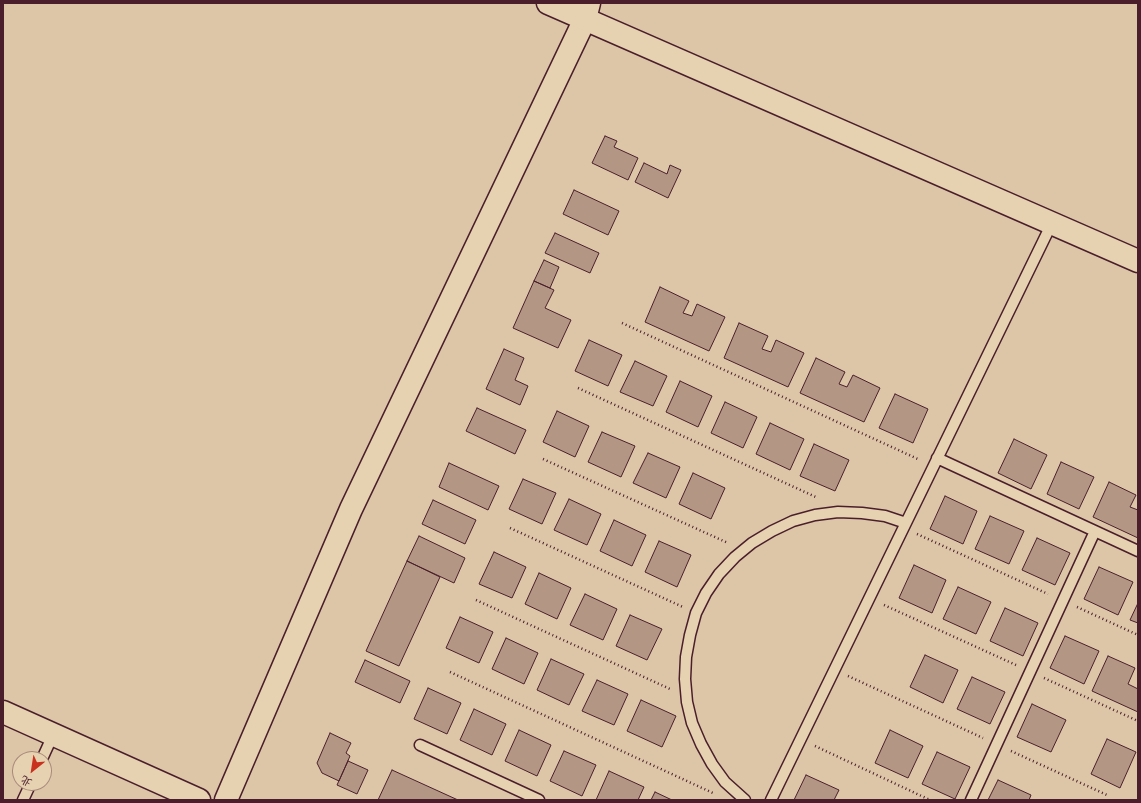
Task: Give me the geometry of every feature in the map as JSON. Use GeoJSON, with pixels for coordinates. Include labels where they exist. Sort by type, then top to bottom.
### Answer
{"type":"FeatureCollection","features":[{"type":"Feature","properties":{"kind":"street"},"geometry":{"type":"LineString","coordinates":[[548,3],[590,8],[1052,223],[1138,261]]}},
{"type":"Feature","properties":{"kind":"street"},"geometry":{"type":"LineString","coordinates":[[226,800],[351,509],[590,8]]}},
{"type":"Feature","properties":{"kind":"street"},"geometry":{"type":"LineString","coordinates":[[3,712],[199,800]]}},
{"type":"Feature","properties":{"kind":"lane"},"geometry":{"type":"LineString","coordinates":[[771,800],[1052,223]]}},
{"type":"Feature","properties":{"kind":"lane"},"geometry":{"type":"LineString","coordinates":[[935,462],[1138,551]]}},
{"type":"Feature","properties":{"kind":"lane"},"geometry":{"type":"LineString","coordinates":[[743,799],[725,782],[712,764],[701,744],[692,723],[687,696],[685,679],[686,657],[690,635],[696,613],[706,593],[719,574],[743,550],[772,531],[793,521],[815,515],[838,512],[885,516],[905,525]]}},
{"type":"Feature","properties":{"kind":"lane"},"geometry":{"type":"LineString","coordinates":[[971,800],[1095,531]]}},
{"type":"Feature","properties":{"kind":"lane"},"geometry":{"type":"LineString","coordinates":[[46,751],[53,735]]}},
{"type":"Feature","properties":{"kind":"lane"},"geometry":{"type":"LineString","coordinates":[[420,745],[539,800]]}},
{"type":"Feature","properties":{"kind":"path"},"geometry":{"type":"LineString","coordinates":[[622,323],[935,462]]}},
{"type":"Feature","properties":{"kind":"path"},"geometry":{"type":"LineString","coordinates":[[578,388],[828,502],[838,512]]}},
{"type":"Feature","properties":{"kind":"path"},"geometry":{"type":"LineString","coordinates":[[543,459],[743,550]]}},
{"type":"Feature","properties":{"kind":"path"},"geometry":{"type":"LineString","coordinates":[[905,525],[1063,601],[1138,635]]}},
{"type":"Feature","properties":{"kind":"path"},"geometry":{"type":"LineString","coordinates":[[510,528],[696,613]]}},
{"type":"Feature","properties":{"kind":"path"},"geometry":{"type":"LineString","coordinates":[[869,598],[1138,721]]}},
{"type":"Feature","properties":{"kind":"path"},"geometry":{"type":"LineString","coordinates":[[476,600],[687,696]]}},
{"type":"Feature","properties":{"kind":"path"},"geometry":{"type":"LineString","coordinates":[[834,670],[1107,795]]}},
{"type":"Feature","properties":{"kind":"path"},"geometry":{"type":"LineString","coordinates":[[450,672],[715,794],[743,799]]}},
{"type":"Feature","properties":{"kind":"path"},"geometry":{"type":"LineString","coordinates":[[800,739],[930,800]]}},
{"type":"Feature","properties":{"kind":"building"},"geometry":{"type":"Polygon","coordinates":[[[605,136],[617,141],[614,147],[638,158],[628,180],[592,163],[605,136]]]}},
{"type":"Feature","properties":{"kind":"building"},"geometry":{"type":"Polygon","coordinates":[[[644,163],[667,174],[670,165],[681,170],[668,198],[635,182],[644,163]]]}},
{"type":"Feature","properties":{"kind":"building"},"geometry":{"type":"Polygon","coordinates":[[[574,190],[619,211],[608,235],[563,214],[574,190]]]}},
{"type":"Feature","properties":{"kind":"building"},"geometry":{"type":"Polygon","coordinates":[[[555,233],[599,253],[590,273],[545,253],[555,233]]]}},
{"type":"Feature","properties":{"kind":"building"},"geometry":{"type":"Polygon","coordinates":[[[544,260],[559,267],[550,288],[534,281],[544,260]]]}},
{"type":"Feature","properties":{"kind":"building"},"geometry":{"type":"Polygon","coordinates":[[[534,281],[554,290],[545,308],[571,320],[558,348],[513,328],[534,281]]]}},
{"type":"Feature","properties":{"kind":"building"},"geometry":{"type":"Polygon","coordinates":[[[660,287],[689,301],[683,313],[692,316],[697,304],[725,317],[709,351],[645,322],[660,287]]]}},
{"type":"Feature","properties":{"kind":"building"},"geometry":{"type":"Polygon","coordinates":[[[739,323],[768,336],[762,349],[771,352],[776,340],[804,353],[788,387],[724,358],[739,323]]]}},
{"type":"Feature","properties":{"kind":"building"},"geometry":{"type":"Polygon","coordinates":[[[589,340],[622,355],[608,386],[575,371],[589,340]]]}},
{"type":"Feature","properties":{"kind":"building"},"geometry":{"type":"Polygon","coordinates":[[[504,349],[524,358],[515,380],[528,386],[520,405],[486,389],[504,349]]]}},
{"type":"Feature","properties":{"kind":"building"},"geometry":{"type":"Polygon","coordinates":[[[816,358],[845,372],[839,384],[847,387],[853,375],[880,388],[864,422],[800,393],[816,358]]]}},
{"type":"Feature","properties":{"kind":"building"},"geometry":{"type":"Polygon","coordinates":[[[635,361],[667,376],[653,406],[620,392],[635,361]]]}},
{"type":"Feature","properties":{"kind":"building"},"geometry":{"type":"Polygon","coordinates":[[[680,381],[712,396],[698,427],[666,412],[680,381]]]}},
{"type":"Feature","properties":{"kind":"building"},"geometry":{"type":"Polygon","coordinates":[[[895,394],[928,409],[913,443],[879,428],[895,394]]]}},
{"type":"Feature","properties":{"kind":"building"},"geometry":{"type":"Polygon","coordinates":[[[725,402],[757,417],[743,448],[711,433],[725,402]]]}},
{"type":"Feature","properties":{"kind":"building"},"geometry":{"type":"Polygon","coordinates":[[[477,408],[526,430],[515,454],[466,431],[477,408]]]}},
{"type":"Feature","properties":{"kind":"building"},"geometry":{"type":"Polygon","coordinates":[[[557,411],[589,426],[575,457],[543,442],[557,411]]]}},
{"type":"Feature","properties":{"kind":"building"},"geometry":{"type":"Polygon","coordinates":[[[770,423],[804,439],[790,470],[756,454],[770,423]]]}},
{"type":"Feature","properties":{"kind":"building"},"geometry":{"type":"Polygon","coordinates":[[[602,432],[635,446],[621,477],[588,462],[602,432]]]}},
{"type":"Feature","properties":{"kind":"building"},"geometry":{"type":"Polygon","coordinates":[[[1014,439],[1047,455],[1031,489],[998,473],[1014,439]]]}},
{"type":"Feature","properties":{"kind":"building"},"geometry":{"type":"Polygon","coordinates":[[[814,444],[849,460],[835,491],[800,476],[814,444]]]}},
{"type":"Feature","properties":{"kind":"building"},"geometry":{"type":"Polygon","coordinates":[[[648,453],[680,467],[666,498],[633,483],[648,453]]]}},
{"type":"Feature","properties":{"kind":"building"},"geometry":{"type":"Polygon","coordinates":[[[1061,462],[1094,477],[1079,509],[1047,494],[1061,462]]]}},
{"type":"Feature","properties":{"kind":"building"},"geometry":{"type":"Polygon","coordinates":[[[449,463],[499,486],[488,510],[439,487],[449,463]]]}},
{"type":"Feature","properties":{"kind":"building"},"geometry":{"type":"Polygon","coordinates":[[[693,473],[725,488],[711,519],[679,504],[693,473]]]}},
{"type":"Feature","properties":{"kind":"building"},"geometry":{"type":"Polygon","coordinates":[[[523,479],[556,493],[542,524],[509,509],[523,479]]]}},
{"type":"Feature","properties":{"kind":"building"},"geometry":{"type":"Polygon","coordinates":[[[1109,482],[1136,495],[1130,507],[1138,510],[1138,538],[1093,517],[1109,482]]]}},
{"type":"Feature","properties":{"kind":"building"},"geometry":{"type":"Polygon","coordinates":[[[945,496],[977,511],[963,544],[930,529],[945,496]]]}},
{"type":"Feature","properties":{"kind":"building"},"geometry":{"type":"Polygon","coordinates":[[[569,499],[601,514],[587,545],[554,530],[569,499]]]}},
{"type":"Feature","properties":{"kind":"building"},"geometry":{"type":"Polygon","coordinates":[[[433,500],[476,520],[465,544],[422,524],[433,500]]]}},
{"type":"Feature","properties":{"kind":"building"},"geometry":{"type":"Polygon","coordinates":[[[990,516],[1024,531],[1009,564],[975,549],[990,516]]]}},
{"type":"Feature","properties":{"kind":"building"},"geometry":{"type":"Polygon","coordinates":[[[614,520],[646,535],[632,566],[600,551],[614,520]]]}},
{"type":"Feature","properties":{"kind":"building"},"geometry":{"type":"Polygon","coordinates":[[[419,536],[465,558],[454,583],[407,561],[419,536]]]}},
{"type":"Feature","properties":{"kind":"building"},"geometry":{"type":"Polygon","coordinates":[[[1037,538],[1070,553],[1055,585],[1022,570],[1037,538]]]}},
{"type":"Feature","properties":{"kind":"building"},"geometry":{"type":"Polygon","coordinates":[[[659,541],[691,555],[677,587],[645,572],[659,541]]]}},
{"type":"Feature","properties":{"kind":"building"},"geometry":{"type":"Polygon","coordinates":[[[494,552],[526,567],[512,598],[479,584],[494,552]]]}},
{"type":"Feature","properties":{"kind":"building"},"geometry":{"type":"Polygon","coordinates":[[[407,561],[440,577],[399,666],[366,651],[407,561]]]}},
{"type":"Feature","properties":{"kind":"building"},"geometry":{"type":"Polygon","coordinates":[[[914,565],[946,580],[932,613],[899,598],[914,565]]]}},
{"type":"Feature","properties":{"kind":"building"},"geometry":{"type":"Polygon","coordinates":[[[1099,567],[1133,582],[1118,615],[1084,599],[1099,567]]]}},
{"type":"Feature","properties":{"kind":"building"},"geometry":{"type":"Polygon","coordinates":[[[539,573],[571,588],[557,619],[525,604],[539,573]]]}},
{"type":"Feature","properties":{"kind":"building"},"geometry":{"type":"Polygon","coordinates":[[[958,587],[991,602],[976,634],[943,619],[958,587]]]}},
{"type":"Feature","properties":{"kind":"building"},"geometry":{"type":"Polygon","coordinates":[[[585,594],[617,609],[603,640],[570,625],[585,594]]]}},
{"type":"Feature","properties":{"kind":"building"},"geometry":{"type":"Polygon","coordinates":[[[1138,603],[1138,623],[1130,620],[1138,603]]]}},
{"type":"Feature","properties":{"kind":"building"},"geometry":{"type":"Polygon","coordinates":[[[1005,608],[1038,623],[1023,656],[990,641],[1005,608]]]}},
{"type":"Feature","properties":{"kind":"building"},"geometry":{"type":"Polygon","coordinates":[[[630,615],[662,629],[647,660],[616,646],[630,615]]]}},
{"type":"Feature","properties":{"kind":"building"},"geometry":{"type":"Polygon","coordinates":[[[460,617],[493,632],[479,663],[446,648],[460,617]]]}},
{"type":"Feature","properties":{"kind":"building"},"geometry":{"type":"Polygon","coordinates":[[[1065,636],[1099,651],[1084,684],[1050,668],[1065,636]]]}},
{"type":"Feature","properties":{"kind":"building"},"geometry":{"type":"Polygon","coordinates":[[[506,638],[538,653],[524,684],[492,669],[506,638]]]}},
{"type":"Feature","properties":{"kind":"building"},"geometry":{"type":"Polygon","coordinates":[[[925,655],[958,670],[943,703],[910,687],[925,655]]]}},
{"type":"Feature","properties":{"kind":"building"},"geometry":{"type":"Polygon","coordinates":[[[1108,656],[1135,668],[1128,684],[1138,689],[1138,712],[1092,691],[1108,656]]]}},
{"type":"Feature","properties":{"kind":"building"},"geometry":{"type":"Polygon","coordinates":[[[551,659],[584,674],[569,705],[537,690],[551,659]]]}},
{"type":"Feature","properties":{"kind":"building"},"geometry":{"type":"Polygon","coordinates":[[[365,660],[410,681],[400,703],[355,682],[365,660]]]}},
{"type":"Feature","properties":{"kind":"building"},"geometry":{"type":"Polygon","coordinates":[[[972,677],[1005,692],[990,724],[957,709],[972,677]]]}},
{"type":"Feature","properties":{"kind":"building"},"geometry":{"type":"Polygon","coordinates":[[[597,680],[628,694],[614,725],[582,711],[597,680]]]}},
{"type":"Feature","properties":{"kind":"building"},"geometry":{"type":"Polygon","coordinates":[[[428,688],[461,703],[447,734],[414,719],[428,688]]]}},
{"type":"Feature","properties":{"kind":"building"},"geometry":{"type":"Polygon","coordinates":[[[641,700],[676,716],[662,747],[627,731],[641,700]]]}},
{"type":"Feature","properties":{"kind":"building"},"geometry":{"type":"Polygon","coordinates":[[[1032,704],[1066,720],[1051,752],[1017,737],[1032,704]]]}},
{"type":"Feature","properties":{"kind":"building"},"geometry":{"type":"Polygon","coordinates":[[[474,709],[506,724],[492,755],[460,740],[474,709]]]}},
{"type":"Feature","properties":{"kind":"building"},"geometry":{"type":"Polygon","coordinates":[[[519,730],[551,745],[537,776],[505,761],[519,730]]]}},
{"type":"Feature","properties":{"kind":"building"},"geometry":{"type":"Polygon","coordinates":[[[890,730],[923,746],[908,778],[875,763],[890,730]]]}},
{"type":"Feature","properties":{"kind":"building"},"geometry":{"type":"Polygon","coordinates":[[[330,733],[351,743],[346,753],[350,756],[339,781],[322,773],[317,763],[330,733]]]}},
{"type":"Feature","properties":{"kind":"building"},"geometry":{"type":"Polygon","coordinates":[[[1107,739],[1136,752],[1120,788],[1091,774],[1107,739]]]}},
{"type":"Feature","properties":{"kind":"building"},"geometry":{"type":"Polygon","coordinates":[[[564,751],[596,765],[582,796],[550,781],[564,751]]]}},
{"type":"Feature","properties":{"kind":"building"},"geometry":{"type":"Polygon","coordinates":[[[937,752],[970,767],[955,799],[922,784],[937,752]]]}},
{"type":"Feature","properties":{"kind":"building"},"geometry":{"type":"Polygon","coordinates":[[[348,761],[368,770],[357,794],[337,785],[348,761]]]}},
{"type":"Feature","properties":{"kind":"building"},"geometry":{"type":"Polygon","coordinates":[[[392,770],[458,800],[378,800],[392,770]]]}},
{"type":"Feature","properties":{"kind":"building"},"geometry":{"type":"Polygon","coordinates":[[[609,771],[644,787],[638,800],[596,800],[609,771]]]}},
{"type":"Feature","properties":{"kind":"building"},"geometry":{"type":"Polygon","coordinates":[[[806,775],[839,790],[834,800],[794,800],[806,775]]]}},
{"type":"Feature","properties":{"kind":"building"},"geometry":{"type":"Polygon","coordinates":[[[998,780],[1031,795],[1029,800],[988,800],[998,780]]]}},
{"type":"Feature","properties":{"kind":"building"},"geometry":{"type":"Polygon","coordinates":[[[655,792],[672,800],[651,800],[655,792]]]}}]}
